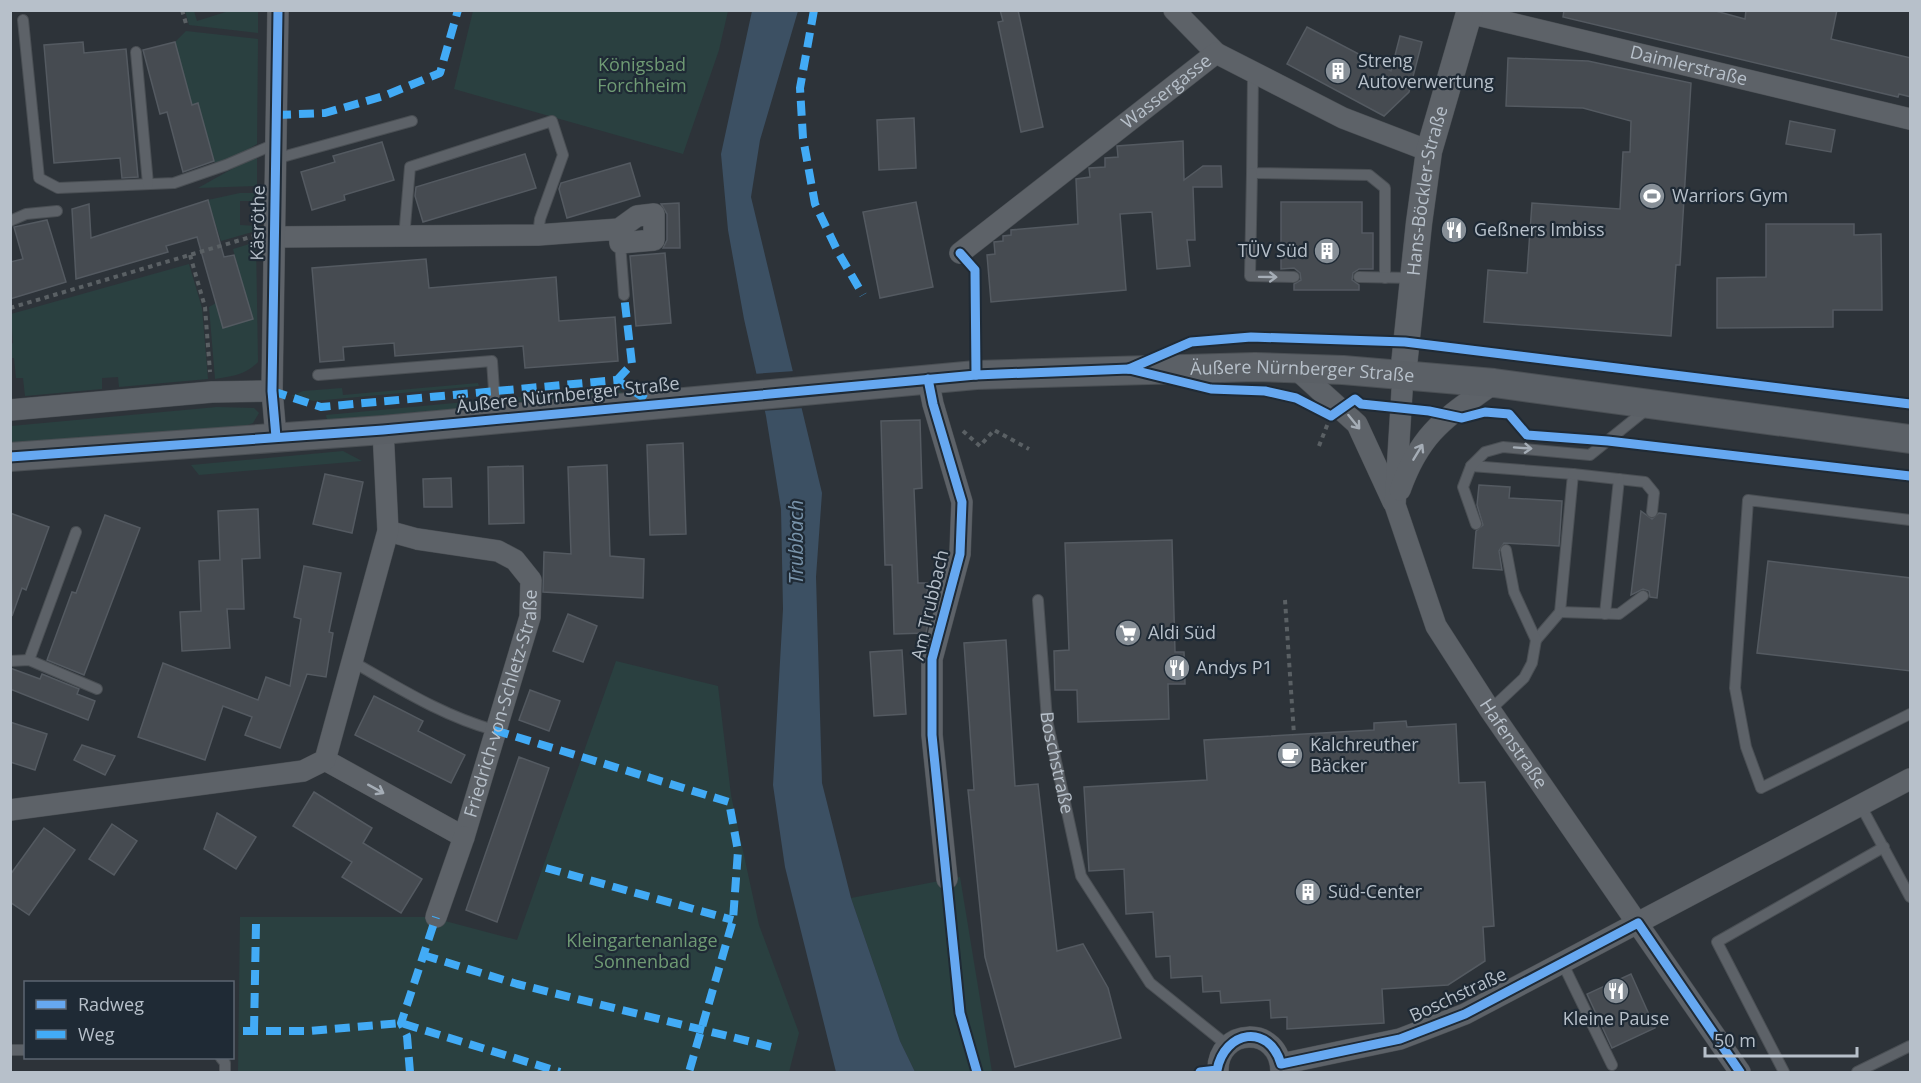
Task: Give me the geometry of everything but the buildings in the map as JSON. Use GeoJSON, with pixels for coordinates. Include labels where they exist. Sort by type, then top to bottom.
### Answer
{"type":"FeatureCollection","features":[{"type":"Feature","properties":{"kind":"main road","name":"Äußere Nürnberger Straße"},"geometry":{"type":"LineString","coordinates":[[10,458],[276,436],[383,430],[834,388],[930,392],[976,375],[1130,369],[1295,369],[1494,383],[1911,439]]}},
{"type":"Feature","properties":{"kind":"street","name":"Käsröthe"},"geometry":{"type":"LineString","coordinates":[[276,436],[272,391],[278,10]]}},
{"type":"Feature","properties":{"kind":"street","name":"Daimlerstraße"},"geometry":{"type":"LineString","coordinates":[[1469,12],[1911,119]]}},
{"type":"Feature","properties":{"kind":"street","name":"Hans-Böckler-Straße"},"geometry":{"type":"LineString","coordinates":[[1403,375],[1429,151],[1469,12]]}},
{"type":"Feature","properties":{"kind":"street"},"geometry":{"type":"LineString","coordinates":[[1180,14],[1216,53]]}},
{"type":"Feature","properties":{"kind":"street","name":"Wassergasse"},"geometry":{"type":"LineString","coordinates":[[960,253],[1216,53],[1253,74],[1343,118],[1429,151]]}},
{"type":"Feature","properties":{"kind":"street"},"geometry":{"type":"LineString","coordinates":[[274,237],[619,236]]}},
{"type":"Feature","properties":{"kind":"street"},"geometry":{"type":"LineString","coordinates":[[1295,369],[1357,424],[1395,505]]}},
{"type":"Feature","properties":{"kind":"street","name":"Hafenstraße"},"geometry":{"type":"LineString","coordinates":[[1403,375],[1395,505],[1436,626],[1490,710],[1740,1072]]}},
{"type":"Feature","properties":{"kind":"street"},"geometry":{"type":"LineString","coordinates":[[1395,505],[1408,469],[1428,436],[1448,414],[1494,383]]}},
{"type":"Feature","properties":{"kind":"street"},"geometry":{"type":"LineString","coordinates":[[10,410],[212,392],[272,391]]}},
{"type":"Feature","properties":{"kind":"street","name":"Am Trubbach"},"geometry":{"type":"LineString","coordinates":[[930,392],[962,502],[960,554],[932,659],[932,735],[947,879]]}},
{"type":"Feature","properties":{"kind":"street"},"geometry":{"type":"LineString","coordinates":[[10,810],[303,771],[325,760],[388,531],[383,430]]}},
{"type":"Feature","properties":{"kind":"street","name":"Friedrich-von-Schletz-Straße"},"geometry":{"type":"LineString","coordinates":[[388,531],[417,539],[498,551],[515,560],[531,580],[530,617],[494,730],[464,837],[436,917]]}},
{"type":"Feature","properties":{"kind":"street","name":"Friedrich-von-Schletz-Straße"},"geometry":{"type":"LineString","coordinates":[[325,760],[464,837]]}},
{"type":"Feature","properties":{"kind":"street","name":"Boschstraße"},"geometry":{"type":"LineString","coordinates":[[1227,1045],[1235,1040],[1255,1037],[1272,1046],[1281,1068],[1400,1039],[1465,1014],[1911,779]]}},
{"type":"Feature","properties":{"kind":"street"},"geometry":{"type":"LineString","coordinates":[[1218,1072],[1220,1056],[1227,1045]]}},
{"type":"Feature","properties":{"kind":"lane"},"geometry":{"type":"LineString","coordinates":[[24,20],[39,178],[58,188],[174,183],[275,151],[412,121]]}},
{"type":"Feature","properties":{"kind":"lane"},"geometry":{"type":"LineString","coordinates":[[136,52],[148,184]]}},
{"type":"Feature","properties":{"kind":"lane"},"geometry":{"type":"LineString","coordinates":[[1253,74],[1250,276],[1294,277]]}},
{"type":"Feature","properties":{"kind":"lane"},"geometry":{"type":"LineString","coordinates":[[404,238],[410,167],[552,122],[563,155],[540,219],[538,235]]}},
{"type":"Feature","properties":{"kind":"lane"},"geometry":{"type":"LineString","coordinates":[[1252,173],[1369,175],[1385,188],[1384,278]]}},
{"type":"Feature","properties":{"kind":"lane"},"geometry":{"type":"LineString","coordinates":[[10,221],[26,214],[57,211]]}},
{"type":"Feature","properties":{"kind":"lane"},"geometry":{"type":"LineString","coordinates":[[619,236],[624,294]]}},
{"type":"Feature","properties":{"kind":"lane"},"geometry":{"type":"LineString","coordinates":[[1359,278],[1413,278]]}},
{"type":"Feature","properties":{"kind":"lane"},"geometry":{"type":"LineString","coordinates":[[318,375],[492,361],[496,419]]}},
{"type":"Feature","properties":{"kind":"lane"},"geometry":{"type":"LineString","coordinates":[[1476,525],[1463,487],[1471,466],[1485,453],[1503,447],[1590,455],[1652,405]]}},
{"type":"Feature","properties":{"kind":"lane"},"geometry":{"type":"LineString","coordinates":[[1471,466],[1645,482],[1654,493],[1652,513]]}},
{"type":"Feature","properties":{"kind":"lane"},"geometry":{"type":"LineString","coordinates":[[1490,710],[1524,678],[1532,663],[1536,640],[1560,612],[1573,474]]}},
{"type":"Feature","properties":{"kind":"lane"},"geometry":{"type":"LineString","coordinates":[[1605,614],[1619,479]]}},
{"type":"Feature","properties":{"kind":"lane"},"geometry":{"type":"LineString","coordinates":[[1911,520],[1748,500],[1735,688],[1746,747],[1761,788],[1911,714]]}},
{"type":"Feature","properties":{"kind":"lane"},"geometry":{"type":"LineString","coordinates":[[29,660],[76,532]]}},
{"type":"Feature","properties":{"kind":"lane"},"geometry":{"type":"LineString","coordinates":[[1506,550],[1514,592],[1536,640]]}},
{"type":"Feature","properties":{"kind":"lane"},"geometry":{"type":"LineString","coordinates":[[1560,612],[1619,614],[1643,596]]}},
{"type":"Feature","properties":{"kind":"lane","name":"Boschstraße"},"geometry":{"type":"LineString","coordinates":[[1038,600],[1047,720],[1081,876],[1150,983],[1227,1045]]}},
{"type":"Feature","properties":{"kind":"lane"},"geometry":{"type":"LineString","coordinates":[[10,661],[29,660],[97,689]]}},
{"type":"Feature","properties":{"kind":"lane"},"geometry":{"type":"LineString","coordinates":[[352,662],[426,704],[465,722],[494,730]]}},
{"type":"Feature","properties":{"kind":"lane"},"geometry":{"type":"LineString","coordinates":[[1861,806],[1911,897]]}},
{"type":"Feature","properties":{"kind":"lane"},"geometry":{"type":"LineString","coordinates":[[1784,1072],[1717,942],[1884,847]]}},
{"type":"Feature","properties":{"kind":"lane"},"geometry":{"type":"LineString","coordinates":[[1562,962],[1612,1065]]}},
{"type":"Feature","properties":{"kind":"lane"},"geometry":{"type":"LineString","coordinates":[[1857,1072],[1911,1046]]}},
{"type":"Feature","properties":{"kind":"path"},"geometry":{"type":"LineString","coordinates":[[182,10],[187,27]]}},
{"type":"Feature","properties":{"kind":"path"},"geometry":{"type":"LineString","coordinates":[[10,308],[257,235],[274,237]]}},
{"type":"Feature","properties":{"kind":"path"},"geometry":{"type":"LineString","coordinates":[[190,255],[205,307],[212,392]]}},
{"type":"Feature","properties":{"kind":"path"},"geometry":{"type":"LineString","coordinates":[[930,392],[980,446],[994,430],[1029,449]]}},
{"type":"Feature","properties":{"kind":"path"},"geometry":{"type":"LineString","coordinates":[[1319,446],[1331,416]]}},
{"type":"Feature","properties":{"kind":"path"},"geometry":{"type":"LineString","coordinates":[[1285,600],[1294,735]]}},
{"type":"Feature","properties":{"kind":"green space"},"geometry":{"type":"Polygon","coordinates":[[[185,11],[194,11],[197,21],[229,11],[258,11],[258,33],[189,25],[185,11]]]}},
{"type":"Feature","properties":{"kind":"green space","name":"Königsbad Forchheim"},"geometry":{"type":"Polygon","coordinates":[[[473,11],[728,11],[719,50],[683,154],[454,89],[473,11]]]}},
{"type":"Feature","properties":{"kind":"green space"},"geometry":{"type":"Polygon","coordinates":[[[186,31],[258,39],[257,144],[224,164],[215,164],[198,104],[192,105],[175,42],[186,31]]]}},
{"type":"Feature","properties":{"kind":"green space"},"geometry":{"type":"Polygon","coordinates":[[[257,155],[257,186],[198,188],[257,155]]]}},
{"type":"Feature","properties":{"kind":"green space"},"geometry":{"type":"Polygon","coordinates":[[[240,193],[256,193],[256,201],[240,201],[240,225],[256,226],[256,231],[221,241],[208,200],[240,193]]]}},
{"type":"Feature","properties":{"kind":"green space"},"geometry":{"type":"Polygon","coordinates":[[[256,242],[258,362],[233,376],[215,379],[209,307],[216,303],[224,328],[252,319],[233,249],[256,242]]]}},
{"type":"Feature","properties":{"kind":"green space"},"geometry":{"type":"Polygon","coordinates":[[[189,264],[202,308],[208,379],[119,387],[118,377],[102,378],[102,389],[25,396],[23,378],[16,378],[14,358],[11,358],[11,344],[13,343],[11,314],[189,264]]]}},
{"type":"Feature","properties":{"kind":"green space"},"geometry":{"type":"Polygon","coordinates":[[[478,383],[479,386],[314,401],[291,396],[303,391],[342,388],[343,395],[478,383]]]}},
{"type":"Feature","properties":{"kind":"green space"},"geometry":{"type":"Polygon","coordinates":[[[615,388],[623,393],[523,403],[512,398],[615,388]]]}},
{"type":"Feature","properties":{"kind":"green space"},"geometry":{"type":"Polygon","coordinates":[[[476,401],[467,408],[327,420],[326,415],[476,401]]]}},
{"type":"Feature","properties":{"kind":"green space"},"geometry":{"type":"Polygon","coordinates":[[[217,407],[254,408],[259,413],[253,423],[242,427],[11,447],[11,426],[217,407]]]}},
{"type":"Feature","properties":{"kind":"green space"},"geometry":{"type":"Polygon","coordinates":[[[343,451],[362,461],[199,475],[191,465],[343,451]]]}},
{"type":"Feature","properties":{"kind":"green space","name":"Kleingartenanlage Sonnenbad"},"geometry":{"type":"Polygon","coordinates":[[[616,661],[718,686],[731,795],[759,925],[799,1033],[789,1072],[238,1072],[240,917],[430,917],[517,940],[616,661]]]}},
{"type":"Feature","properties":{"kind":"green space"},"geometry":{"type":"Polygon","coordinates":[[[960,877],[992,1072],[915,1072],[900,1041],[851,898],[960,877]]]}},
{"type":"Feature","properties":{"kind":"water","name":"Trubbach"},"geometry":{"type":"Polygon","coordinates":[[[752,11],[798,11],[760,140],[751,197],[822,493],[816,577],[822,783],[851,898],[900,1041],[915,1072],[836,1072],[785,867],[773,785],[783,609],[781,509],[766,416],[744,319],[728,230],[721,154],[752,11]]]}},
{"type":"Feature","properties":{"kind":"pier"},"geometry":{"type":"Polygon","coordinates":[[[795,371],[804,408],[762,411],[753,374],[795,371]]]}},
{"type":"Feature","properties":{"kind":"marked path"},"geometry":{"type":"LineString","coordinates":[[276,115],[325,113],[384,96],[440,73],[458,10]]}},
{"type":"Feature","properties":{"kind":"marked path"},"geometry":{"type":"LineString","coordinates":[[814,10],[800,88],[803,138],[815,204],[838,252],[863,295]]}},
{"type":"Feature","properties":{"kind":"marked path"},"geometry":{"type":"LineString","coordinates":[[617,380],[632,364],[624,295]]}},
{"type":"Feature","properties":{"kind":"marked path"},"geometry":{"type":"LineString","coordinates":[[272,391],[321,407],[617,380],[653,404]]}},
{"type":"Feature","properties":{"kind":"marked path"},"geometry":{"type":"LineString","coordinates":[[494,730],[729,802],[738,851],[733,920],[689,1072]]}},
{"type":"Feature","properties":{"kind":"marked path"},"geometry":{"type":"LineString","coordinates":[[546,868],[733,920]]}},
{"type":"Feature","properties":{"kind":"marked path"},"geometry":{"type":"LineString","coordinates":[[410,1072],[407,1036],[401,1023],[436,917]]}},
{"type":"Feature","properties":{"kind":"marked path"},"geometry":{"type":"LineString","coordinates":[[254,1031],[256,924]]}},
{"type":"Feature","properties":{"kind":"marked path"},"geometry":{"type":"LineString","coordinates":[[423,955],[517,984],[776,1048]]}},
{"type":"Feature","properties":{"kind":"marked path"},"geometry":{"type":"LineString","coordinates":[[243,1031],[310,1031],[401,1023],[560,1072]]}},
{"type":"Feature","properties":{"kind":"cycle path"},"geometry":{"type":"LineString","coordinates":[[276,437],[272,391],[278,10]]}},
{"type":"Feature","properties":{"kind":"cycle path"},"geometry":{"type":"LineString","coordinates":[[960,253],[975,270],[976,375]]}},
{"type":"Feature","properties":{"kind":"cycle path"},"geometry":{"type":"LineString","coordinates":[[1129,369],[1191,342],[1251,337],[1405,342],[1910,404]]}},
{"type":"Feature","properties":{"kind":"cycle path"},"geometry":{"type":"LineString","coordinates":[[10,457],[383,430],[976,375],[1129,369],[1211,389],[1265,391],[1296,398],[1331,416],[1355,399],[1361,404],[1429,411],[1462,418],[1485,412],[1509,414],[1527,435],[1608,441],[1910,476]]}},
{"type":"Feature","properties":{"kind":"cycle path"},"geometry":{"type":"LineString","coordinates":[[928,379],[933,404],[962,502],[960,554],[932,659],[932,735],[960,1013],[977,1072]]}},
{"type":"Feature","properties":{"kind":"cycle path"},"geometry":{"type":"LineString","coordinates":[[1200,1072],[1217,1070],[1229,1046],[1248,1037],[1258,1037],[1267,1042],[1275,1051],[1281,1064],[1400,1039],[1465,1014],[1638,923],[1740,1072]]}},
{"type":"Feature","properties":{"kind":"place","name":"Streng Autoverwertung"},"geometry":{"type":"Point","coordinates":[1338,71]}},
{"type":"Feature","properties":{"kind":"place","name":"Warriors Gym"},"geometry":{"type":"Point","coordinates":[1652,196]}},
{"type":"Feature","properties":{"kind":"place","name":"Geßners Imbiss"},"geometry":{"type":"Point","coordinates":[1454,230]}},
{"type":"Feature","properties":{"kind":"place","name":"TÜV Süd"},"geometry":{"type":"Point","coordinates":[1327,251]}},
{"type":"Feature","properties":{"kind":"place","name":"Aldi Süd"},"geometry":{"type":"Point","coordinates":[1128,633]}},
{"type":"Feature","properties":{"kind":"place","name":"Andys P1"},"geometry":{"type":"Point","coordinates":[1177,668]}},
{"type":"Feature","properties":{"kind":"place","name":"Kalchreuther Bäcker"},"geometry":{"type":"Point","coordinates":[1290,755]}},
{"type":"Feature","properties":{"kind":"place","name":"Süd-Center"},"geometry":{"type":"Point","coordinates":[1308,892]}},
{"type":"Feature","properties":{"kind":"place","name":"Kleine Pause"},"geometry":{"type":"Point","coordinates":[1616,991]}}]}
